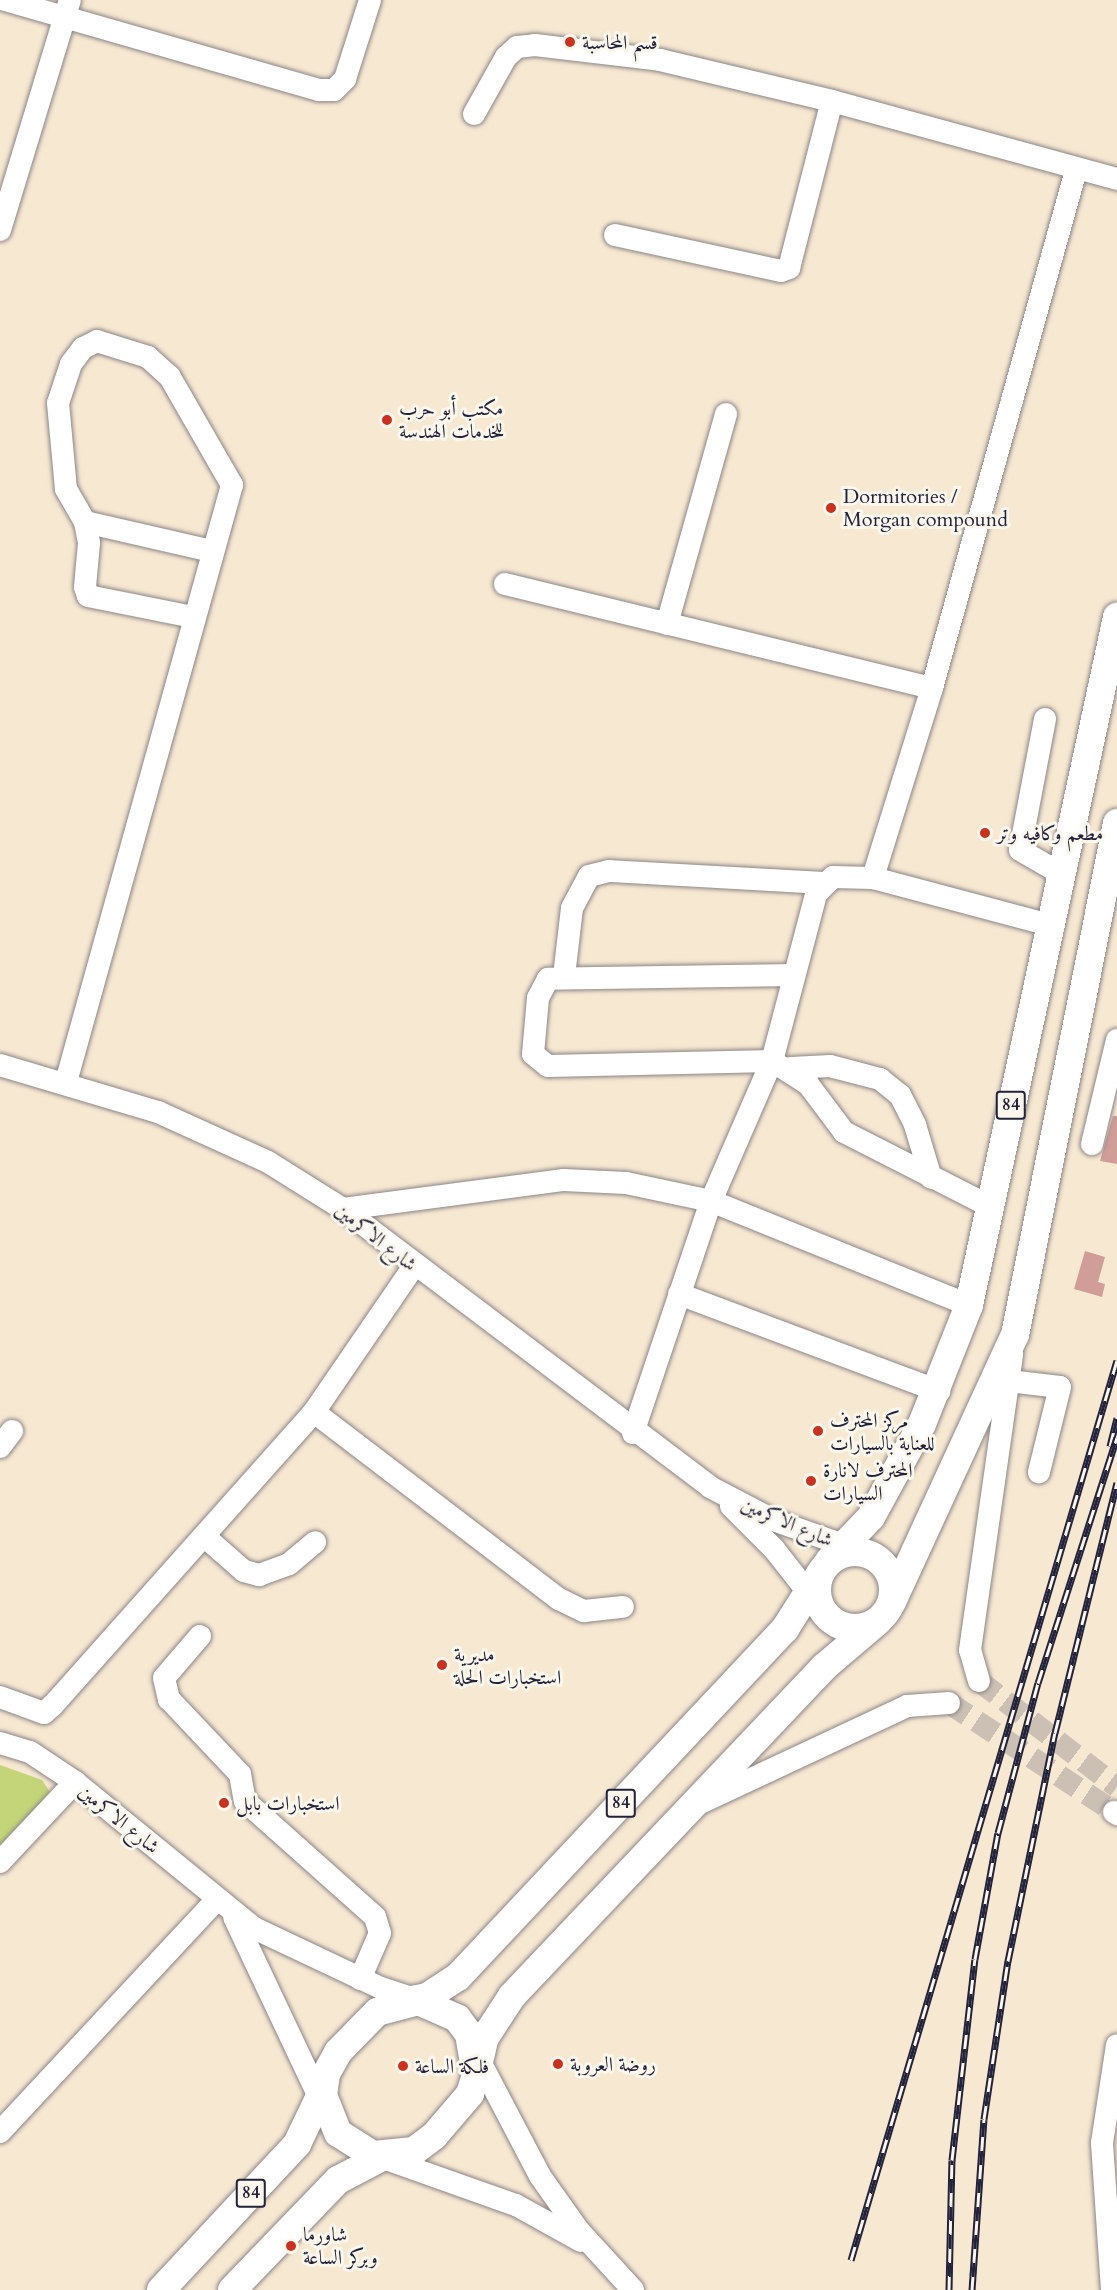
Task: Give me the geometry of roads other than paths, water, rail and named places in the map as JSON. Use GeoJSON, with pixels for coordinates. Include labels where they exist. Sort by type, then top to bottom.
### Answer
{"type":"FeatureCollection","features":[{"type":"Feature","properties":{"kind":"main road","name":"84"},"geometry":{"type":"LineString","coordinates":[[161,2290],[297,2144],[324,2100],[338,2052],[377,2012],[417,2003],[446,1989],[458,1977],[785,1629],[832,1573],[871,1517],[939,1391],[969,1305],[1067,840],[1117,617]]}},
{"type":"Feature","properties":{"kind":"main road","name":"84"},"geometry":{"type":"LineString","coordinates":[[232,2290],[338,2180],[379,2156],[414,2151],[434,2136],[470,2094],[477,2063],[490,2029],[512,1996],[824,1667],[885,1612],[1015,1335],[1105,904],[1111,851],[1117,823]]}},
{"type":"Feature","properties":{"kind":"main road"},"geometry":{"type":"LineString","coordinates":[[1067,840],[1088,857],[1111,851]]}},
{"type":"Feature","properties":{"kind":"main road"},"geometry":{"type":"LineString","coordinates":[[1052,915],[1076,900],[1105,904]]}},
{"type":"Feature","properties":{"kind":"main road"},"geometry":{"type":"LineString","coordinates":[[887,1567],[885,1612],[842,1626],[832,1573],[887,1567]]}},
{"type":"Feature","properties":{"kind":"main road"},"geometry":{"type":"LineString","coordinates":[[417,2003],[457,2018],[477,2063]]}},
{"type":"Feature","properties":{"kind":"main road"},"geometry":{"type":"LineString","coordinates":[[324,2100],[338,2133],[379,2156]]}},
{"type":"Feature","properties":{"kind":"street"},"geometry":{"type":"LineString","coordinates":[[5,0],[68,9],[319,90],[334,90],[345,79],[370,0]]}},
{"type":"Feature","properties":{"kind":"street"},"geometry":{"type":"LineString","coordinates":[[0,230],[68,9]]}},
{"type":"Feature","properties":{"kind":"street"},"geometry":{"type":"LineString","coordinates":[[474,114],[506,57],[517,47],[534,45],[660,60],[832,100],[1076,170],[1117,179]]}},
{"type":"Feature","properties":{"kind":"street"},"geometry":{"type":"LineString","coordinates":[[615,235],[781,271],[789,268],[832,100]]}},
{"type":"Feature","properties":{"kind":"street"},"geometry":{"type":"LineString","coordinates":[[873,878],[932,688],[1076,170]]}},
{"type":"Feature","properties":{"kind":"street"},"geometry":{"type":"LineString","coordinates":[[66,1082],[193,617],[232,484],[170,377],[148,357],[97,341],[83,348],[71,364],[58,403],[66,489],[85,522],[88,596],[193,617]]}},
{"type":"Feature","properties":{"kind":"street"},"geometry":{"type":"LineString","coordinates":[[667,624],[726,414]]}},
{"type":"Feature","properties":{"kind":"street"},"geometry":{"type":"LineString","coordinates":[[85,522],[212,551]]}},
{"type":"Feature","properties":{"kind":"street"},"geometry":{"type":"LineString","coordinates":[[505,584],[932,688]]}},
{"type":"Feature","properties":{"kind":"street"},"geometry":{"type":"LineString","coordinates":[[1045,719],[1020,850],[1060,873]]}},
{"type":"Feature","properties":{"kind":"street"},"geometry":{"type":"LineString","coordinates":[[564,976],[572,908],[589,876],[609,871],[822,883],[843,876],[873,878],[1052,915]]}},
{"type":"Feature","properties":{"kind":"street"},"geometry":{"type":"LineString","coordinates":[[633,1433],[711,1201],[781,1065],[795,975],[822,883]]}},
{"type":"Feature","properties":{"kind":"street"},"geometry":{"type":"LineString","coordinates":[[795,975],[564,976],[548,979],[538,998],[533,1054],[537,1063],[830,1066],[880,1079],[900,1095],[915,1125],[931,1178]]}},
{"type":"Feature","properties":{"kind":"street"},"geometry":{"type":"LineString","coordinates":[[1092,1144],[1117,1040]]}},
{"type":"Feature","properties":{"kind":"street","name":"شارع الاكرمين"},"geometry":{"type":"LineString","coordinates":[[0,1065],[66,1082],[158,1112],[228,1144],[343,1209],[633,1433],[710,1487],[773,1520],[832,1573]]}},
{"type":"Feature","properties":{"kind":"street"},"geometry":{"type":"LineString","coordinates":[[781,1065],[844,1132],[989,1206]]}},
{"type":"Feature","properties":{"kind":"street"},"geometry":{"type":"LineString","coordinates":[[343,1209],[564,1180],[626,1183],[711,1201],[969,1305]]}},
{"type":"Feature","properties":{"kind":"street"},"geometry":{"type":"LineString","coordinates":[[0,1697],[44,1713],[314,1412],[414,1266]]}},
{"type":"Feature","properties":{"kind":"street"},"geometry":{"type":"LineString","coordinates":[[680,1294],[939,1391]]}},
{"type":"Feature","properties":{"kind":"street"},"geometry":{"type":"LineString","coordinates":[[979,1682],[970,1650],[1015,1335]]}},
{"type":"Feature","properties":{"kind":"street"},"geometry":{"type":"LineString","coordinates":[[1009,1381],[1060,1387],[1039,1472]]}},
{"type":"Feature","properties":{"kind":"street"},"geometry":{"type":"LineString","coordinates":[[314,1412],[559,1599],[584,1611],[623,1607]]}},
{"type":"Feature","properties":{"kind":"street","name":"شارع الاكرمين"},"geometry":{"type":"LineString","coordinates":[[710,1487],[774,1549],[832,1573]]}},
{"type":"Feature","properties":{"kind":"street"},"geometry":{"type":"LineString","coordinates":[[204,1536],[244,1571],[259,1575],[290,1564],[315,1542]]}},
{"type":"Feature","properties":{"kind":"street"},"geometry":{"type":"LineString","coordinates":[[200,1636],[164,1678],[169,1699],[240,1774],[245,1802],[375,1917],[380,1933],[360,1979]]}},
{"type":"Feature","properties":{"kind":"street"},"geometry":{"type":"LineString","coordinates":[[692,1807],[907,1706],[949,1703]]}},
{"type":"Feature","properties":{"kind":"street","name":"شارع الاكرمين"},"geometry":{"type":"LineString","coordinates":[[0,1743],[30,1752],[75,1782],[223,1904],[282,1945],[417,2003]]}},
{"type":"Feature","properties":{"kind":"street"},"geometry":{"type":"LineString","coordinates":[[0,1862],[75,1782]]}},
{"type":"Feature","properties":{"kind":"street"},"geometry":{"type":"LineString","coordinates":[[0,2132],[223,1904]]}},
{"type":"Feature","properties":{"kind":"street","name":"شارع الاكرمين"},"geometry":{"type":"LineString","coordinates":[[223,1904],[324,2100]]}},
{"type":"Feature","properties":{"kind":"street"},"geometry":{"type":"LineString","coordinates":[[1112,2290],[1110,2148],[1117,2044]]}},
{"type":"Feature","properties":{"kind":"street"},"geometry":{"type":"LineString","coordinates":[[477,2063],[540,2176],[596,2250],[633,2290]]}},
{"type":"Feature","properties":{"kind":"street"},"geometry":{"type":"LineString","coordinates":[[379,2156],[516,2205],[596,2250]]}},
{"type":"Feature","properties":{"kind":"tunnel"},"geometry":{"type":"LineString","coordinates":[[979,1681],[1117,1787]]}},
{"type":"Feature","properties":{"kind":"tunnel"},"geometry":{"type":"LineString","coordinates":[[949,1703],[1114,1812]]}},
{"type":"Feature","properties":{"kind":"railway"},"geometry":{"type":"LineString","coordinates":[[851,2260],[1117,1360]]}},
{"type":"Feature","properties":{"kind":"railway"},"geometry":{"type":"LineString","coordinates":[[1110,1446],[1117,1418]]}},
{"type":"Feature","properties":{"kind":"railway"},"geometry":{"type":"LineString","coordinates":[[949,2290],[952,2160],[975,1959],[998,1833],[1038,1683],[1117,1437]]}},
{"type":"Feature","properties":{"kind":"railway"},"geometry":{"type":"LineString","coordinates":[[972,2290],[984,2119],[1008,1961],[1055,1733],[1117,1483]]}},
{"type":"Feature","properties":{"kind":"place","name":"قسم المحاسبة"},"geometry":{"type":"Point","coordinates":[570,42]}},
{"type":"Feature","properties":{"kind":"place","name":"مكتب أبو حرب للخدمات الهندسة"},"geometry":{"type":"Point","coordinates":[387,420]}},
{"type":"Feature","properties":{"kind":"place","name":"Dormitories / Morgan compound"},"geometry":{"type":"Point","coordinates":[831,508]}},
{"type":"Feature","properties":{"kind":"place","name":"مطعم وكافيه وتر"},"geometry":{"type":"Point","coordinates":[985,833]}},
{"type":"Feature","properties":{"kind":"place","name":"مركز المحترف للعناية بالسيارات"},"geometry":{"type":"Point","coordinates":[818,1431]}},
{"type":"Feature","properties":{"kind":"place","name":"المحترف لانارة السيارات"},"geometry":{"type":"Point","coordinates":[811,1481]}},
{"type":"Feature","properties":{"kind":"place","name":"مديرية استخبارات الحلة"},"geometry":{"type":"Point","coordinates":[442,1665]}},
{"type":"Feature","properties":{"kind":"place","name":"استخبارات بابل"},"geometry":{"type":"Point","coordinates":[224,1803]}},
{"type":"Feature","properties":{"kind":"place","name":"روضة العروبة"},"geometry":{"type":"Point","coordinates":[558,2064]}},
{"type":"Feature","properties":{"kind":"place","name":"فلكة الساعة"},"geometry":{"type":"Point","coordinates":[403,2066]}},
{"type":"Feature","properties":{"kind":"place","name":"شاورما وبركر الساعة"},"geometry":{"type":"Point","coordinates":[291,2246]}}]}
